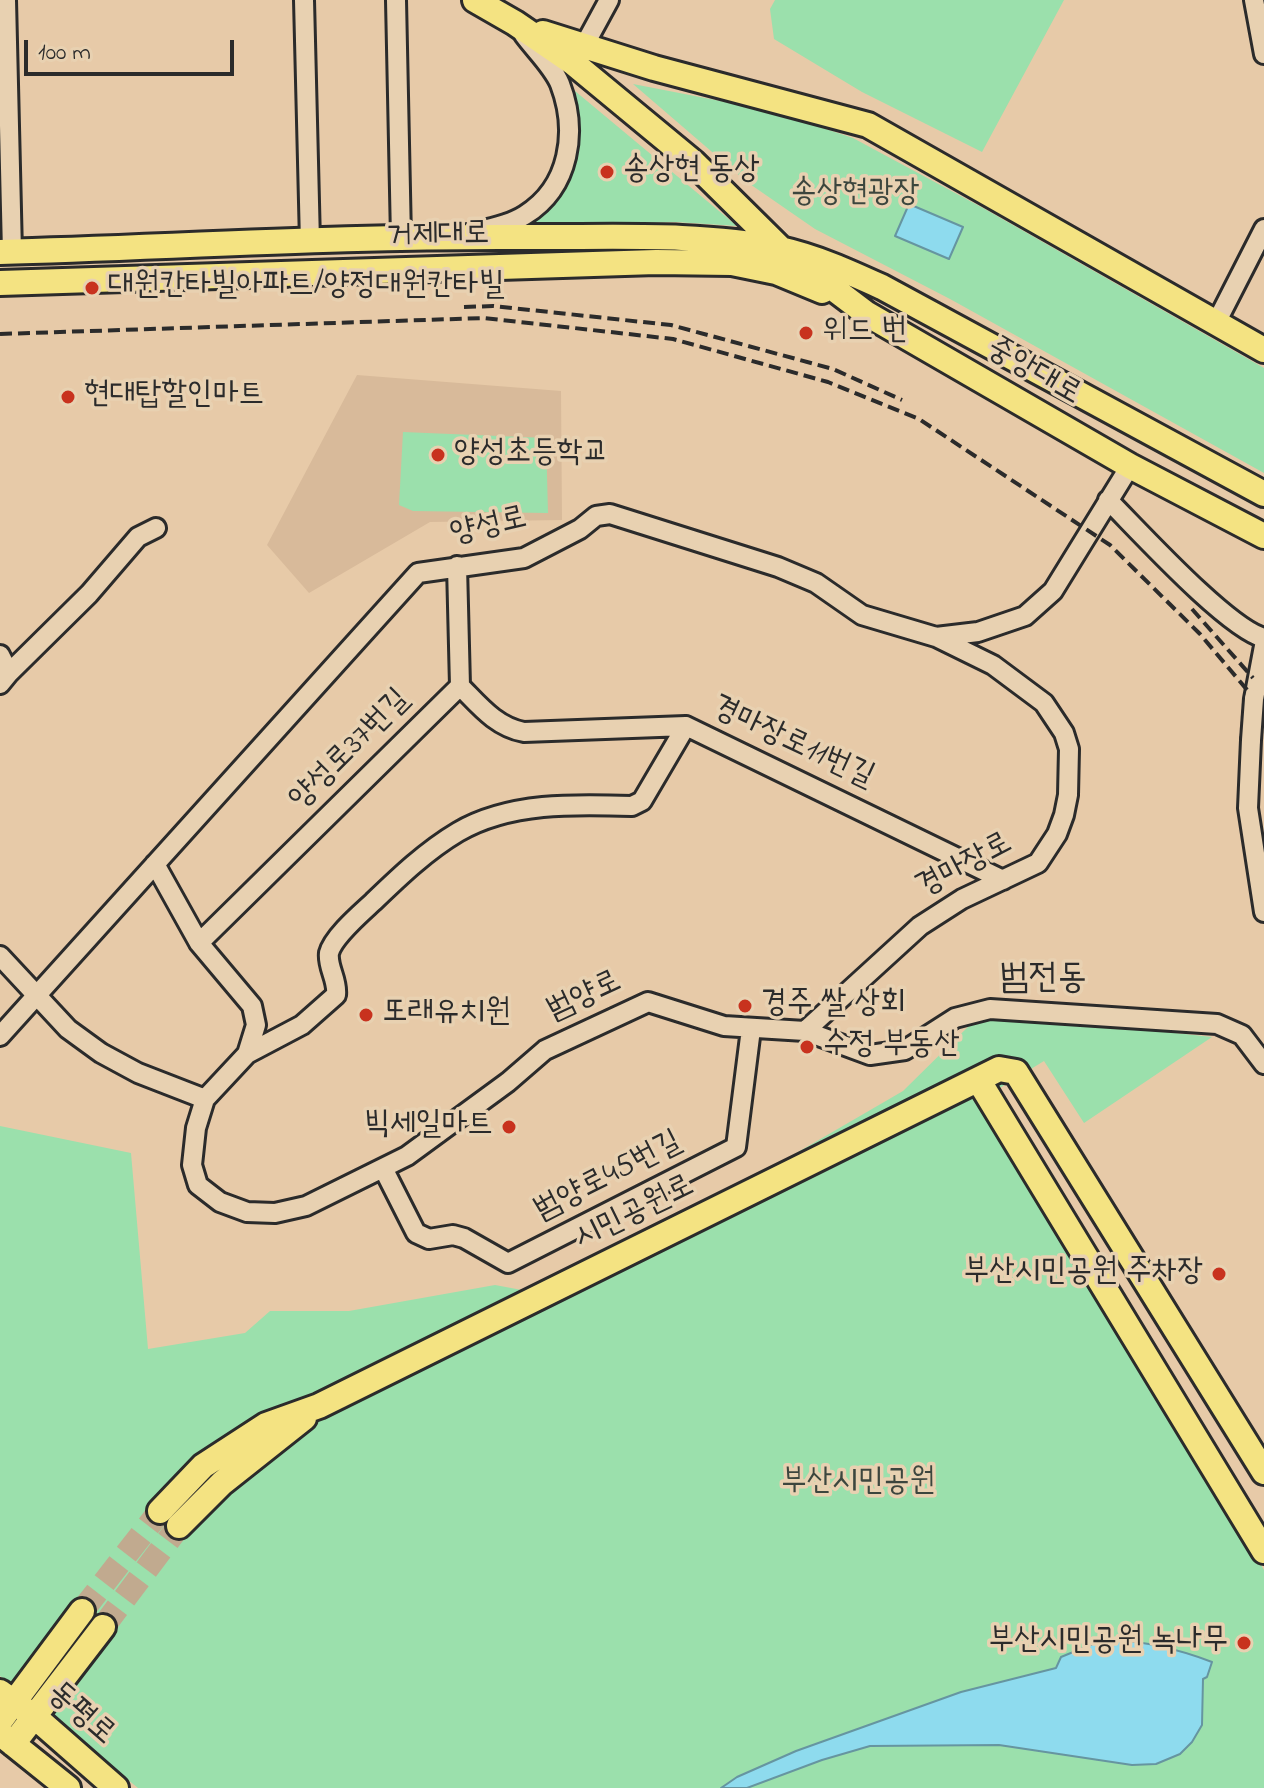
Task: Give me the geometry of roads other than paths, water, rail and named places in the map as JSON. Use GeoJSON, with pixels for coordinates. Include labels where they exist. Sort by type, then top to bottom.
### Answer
{"type":"FeatureCollection","features":[{"type":"Feature","properties":{"kind":"main road","name":"중앙대로"},"geometry":{"type":"LineString","coordinates":[[475,0],[572,62],[693,162],[781,249],[867,314],[1130,466],[1264,536]]}},
{"type":"Feature","properties":{"kind":"main road"},"geometry":{"type":"LineString","coordinates":[[515,23],[654,68],[868,125],[1264,350]]}},
{"type":"Feature","properties":{"kind":"main road","name":"거제대로"},"geometry":{"type":"LineString","coordinates":[[6,252],[456,237],[655,239],[730,242],[781,249]]}},
{"type":"Feature","properties":{"kind":"main road","name":"중앙대로"},"geometry":{"type":"LineString","coordinates":[[781,249],[832,264],[882,287],[1264,494]]}},
{"type":"Feature","properties":{"kind":"main road","name":"거제대로"},"geometry":{"type":"LineString","coordinates":[[0,283],[656,262],[732,263],[790,278],[867,314]]}},
{"type":"Feature","properties":{"kind":"main road","name":"시민공원로"},"geometry":{"type":"LineString","coordinates":[[160,1511],[203,1466],[266,1425],[319,1406],[999,1069],[1016,1072],[1264,1472]]}},
{"type":"Feature","properties":{"kind":"main road"},"geometry":{"type":"LineString","coordinates":[[979,1081],[1264,1551]]}},
{"type":"Feature","properties":{"kind":"main road","name":"시민공원로"},"geometry":{"type":"LineString","coordinates":[[179,1526],[222,1483],[319,1406]]}},
{"type":"Feature","properties":{"kind":"main road"},"geometry":{"type":"LineString","coordinates":[[0,1721],[8,1697],[82,1611]]}},
{"type":"Feature","properties":{"kind":"main road"},"geometry":{"type":"LineString","coordinates":[[7,1739],[35,1717],[103,1627]]}},
{"type":"Feature","properties":{"kind":"main road","name":"동평로"},"geometry":{"type":"LineString","coordinates":[[8,1697],[116,1788]]}},
{"type":"Feature","properties":{"kind":"main road","name":"동평로"},"geometry":{"type":"LineString","coordinates":[[7,1739],[68,1788]]}},
{"type":"Feature","properties":{"kind":"street"},"geometry":{"type":"LineString","coordinates":[[6,0],[6,252]]}},
{"type":"Feature","properties":{"kind":"street"},"geometry":{"type":"LineString","coordinates":[[304,0],[310,242]]}},
{"type":"Feature","properties":{"kind":"street","name":"거제대로"},"geometry":{"type":"LineString","coordinates":[[396,0],[401,238]]}},
{"type":"Feature","properties":{"kind":"street"},"geometry":{"type":"LineString","coordinates":[[584,46],[609,0]]}},
{"type":"Feature","properties":{"kind":"street"},"geometry":{"type":"LineString","coordinates":[[1254,0],[1264,54]]}},
{"type":"Feature","properties":{"kind":"street"},"geometry":{"type":"LineString","coordinates":[[456,237],[524,216],[546,197],[567,158],[569,119],[559,82],[515,23]]}},
{"type":"Feature","properties":{"kind":"street"},"geometry":{"type":"LineString","coordinates":[[1217,321],[1257,265],[1264,229]]}},
{"type":"Feature","properties":{"kind":"street","name":"양성로"},"geometry":{"type":"LineString","coordinates":[[0,1036],[418,573],[524,558],[580,529],[596,516],[610,514],[778,567],[816,583],[862,615],[936,637],[978,632],[1025,616],[1053,591],[1130,466]]}},
{"type":"Feature","properties":{"kind":"street"},"geometry":{"type":"LineString","coordinates":[[1108,500],[1216,605],[1252,635],[1264,638]]}},
{"type":"Feature","properties":{"kind":"street"},"geometry":{"type":"LineString","coordinates":[[4,679],[78,605],[138,537],[156,528]]}},
{"type":"Feature","properties":{"kind":"street","name":"양성로37번길"},"geometry":{"type":"LineString","coordinates":[[199,943],[460,686],[457,566]]}},
{"type":"Feature","properties":{"kind":"street","name":"경마장로"},"geometry":{"type":"LineString","coordinates":[[805,1031],[920,926],[962,899],[1038,863],[1057,834],[1068,795],[1069,749],[1064,733],[1049,710],[1026,688],[993,665],[936,637]]}},
{"type":"Feature","properties":{"kind":"street"},"geometry":{"type":"LineString","coordinates":[[1264,649],[1254,699],[1248,808],[1264,912]]}},
{"type":"Feature","properties":{"kind":"street"},"geometry":{"type":"LineString","coordinates":[[0,655],[4,679]]}},
{"type":"Feature","properties":{"kind":"street","name":"경마장로11번길"},"geometry":{"type":"LineString","coordinates":[[460,686],[492,718],[509,729],[524,732],[686,726],[1003,880]]}},
{"type":"Feature","properties":{"kind":"street"},"geometry":{"type":"LineString","coordinates":[[0,956],[68,1029],[101,1053],[138,1073],[205,1099],[247,1054],[302,1025],[336,995],[337,985],[329,951],[349,924],[413,865],[459,832],[500,815],[541,807],[632,806],[642,801],[686,726]]}},
{"type":"Feature","properties":{"kind":"street"},"geometry":{"type":"LineString","coordinates":[[155,864],[199,943],[252,1006],[256,1025],[247,1054]]}},
{"type":"Feature","properties":{"kind":"street","name":"범양로"},"geometry":{"type":"LineString","coordinates":[[205,1099],[196,1128],[192,1165],[198,1185],[220,1202],[247,1212],[275,1213],[306,1206],[407,1156],[508,1082],[545,1050],[648,1002],[724,1026],[805,1031],[870,1055],[905,1050],[955,1018],[990,1009],[1217,1024],[1242,1035],[1264,1064]]}},
{"type":"Feature","properties":{"kind":"street","name":"범양로45번길"},"geometry":{"type":"LineString","coordinates":[[383,1168],[416,1233],[429,1239],[453,1235],[464,1238],[508,1263],[736,1147],[751,1029]]}},
{"type":"Feature","properties":{"kind":"water"},"geometry":{"type":"Polygon","coordinates":[[[909,204],[963,227],[949,259],[895,236],[909,204]]]}},
{"type":"Feature","properties":{"kind":"water"},"geometry":{"type":"Polygon","coordinates":[[[1105,1639],[1160,1646],[1212,1662],[1207,1677],[1203,1679],[1202,1725],[1180,1754],[1156,1764],[1132,1765],[999,1745],[870,1746],[747,1788],[721,1788],[737,1777],[796,1751],[961,1692],[1056,1668],[1061,1657],[1105,1639]]]}},
{"type":"Feature","properties":{"kind":"tunnel"},"geometry":{"type":"LineString","coordinates":[[82,1611],[160,1511]]}},
{"type":"Feature","properties":{"kind":"tunnel"},"geometry":{"type":"LineString","coordinates":[[103,1627],[179,1526]]}},
{"type":"Feature","properties":{"kind":"railway"},"geometry":{"type":"LineString","coordinates":[[464,307],[493,306],[671,325],[833,369],[902,400]]}},
{"type":"Feature","properties":{"kind":"railway"},"geometry":{"type":"LineString","coordinates":[[0,334],[484,318],[673,339],[828,382],[919,419],[1110,545],[1200,634],[1264,710]]}},
{"type":"Feature","properties":{"kind":"railway"},"geometry":{"type":"LineString","coordinates":[[1192,609],[1253,678]]}},
{"type":"Feature","properties":{"kind":"place","name":"송상현 동상"},"geometry":{"type":"Point","coordinates":[607,172]}},
{"type":"Feature","properties":{"kind":"place","name":"대원칸타빌아파트/양정대원칸타빌"},"geometry":{"type":"Point","coordinates":[92,288]}},
{"type":"Feature","properties":{"kind":"place","name":"위드 번"},"geometry":{"type":"Point","coordinates":[806,333]}},
{"type":"Feature","properties":{"kind":"place","name":"현대탑할인마트"},"geometry":{"type":"Point","coordinates":[68,397]}},
{"type":"Feature","properties":{"kind":"place","name":"양성초등학교"},"geometry":{"type":"Point","coordinates":[438,455]}},
{"type":"Feature","properties":{"kind":"place","name":"경주 쌀 상회"},"geometry":{"type":"Point","coordinates":[745,1006]}},
{"type":"Feature","properties":{"kind":"place","name":"또래유치원"},"geometry":{"type":"Point","coordinates":[366,1015]}},
{"type":"Feature","properties":{"kind":"place","name":"수정 부동산"},"geometry":{"type":"Point","coordinates":[807,1047]}},
{"type":"Feature","properties":{"kind":"place","name":"빅세일마트"},"geometry":{"type":"Point","coordinates":[509,1127]}},
{"type":"Feature","properties":{"kind":"place","name":"부산시민공원 주차장"},"geometry":{"type":"Point","coordinates":[1219,1274]}},
{"type":"Feature","properties":{"kind":"place","name":"부산시민공원 녹나무"},"geometry":{"type":"Point","coordinates":[1244,1643]}},
{"type":"Feature","properties":{"kind":"district","name":"범전동"},"geometry":{"type":"Point","coordinates":[1043,981]}},
{"type":"Feature","properties":{"kind":"park label","name":"송상현광장"},"geometry":{"type":"Point","coordinates":[855,195]}},
{"type":"Feature","properties":{"kind":"park label","name":"부산시민공원"},"geometry":{"type":"Point","coordinates":[858,1484]}}]}
